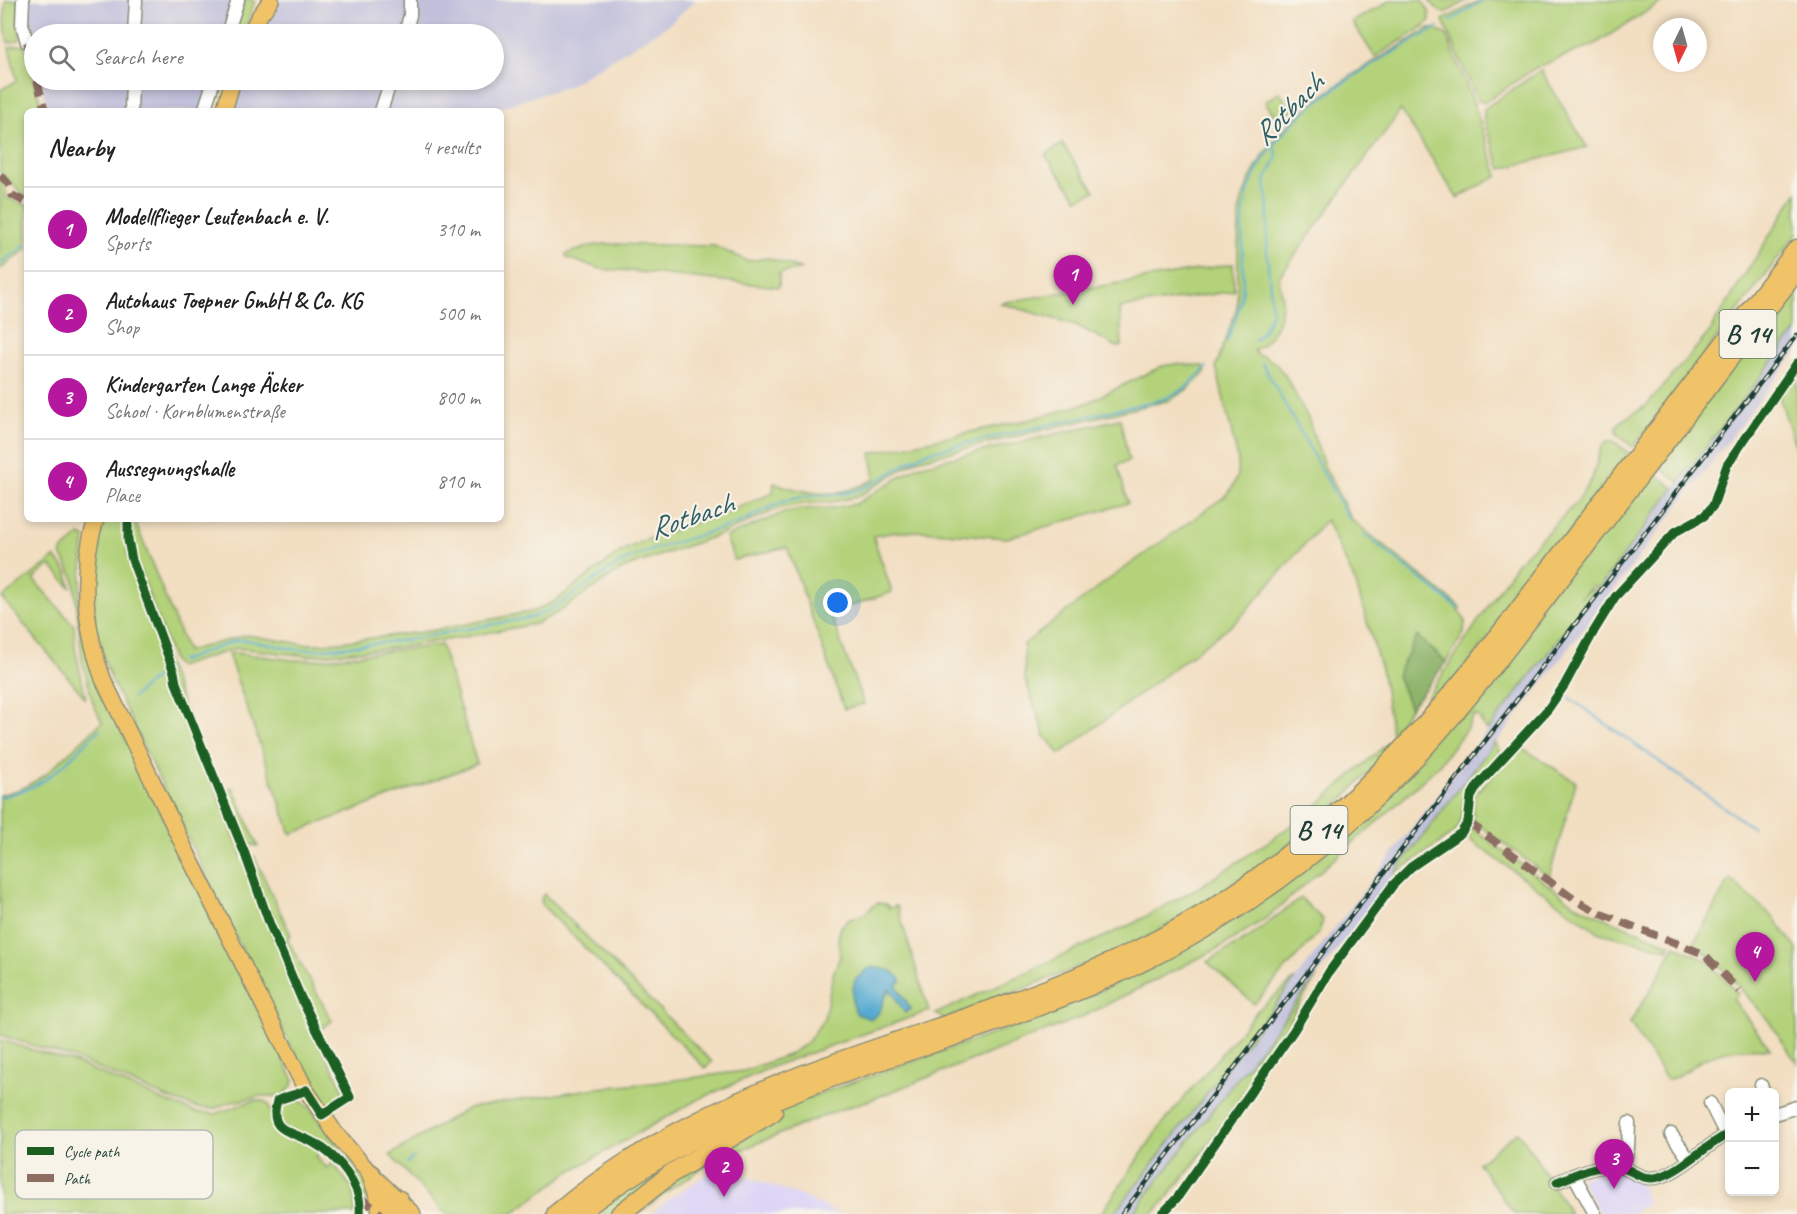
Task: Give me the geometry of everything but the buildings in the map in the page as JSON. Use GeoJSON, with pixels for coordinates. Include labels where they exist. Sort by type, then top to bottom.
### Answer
{"type":"FeatureCollection","features":[{"type":"Feature","properties":{"kind":"highway","name":"B 14"},"geometry":{"type":"LineString","coordinates":[[556,1214],[611,1174],[694,1124],[803,1075],[1025,998],[1148,945],[1199,916],[1307,841],[1401,751],[1453,693],[1797,249]]}},
{"type":"Feature","properties":{"kind":"highway","name":"B 14"},"geometry":{"type":"LineString","coordinates":[[577,1214],[684,1144],[760,1107],[806,1088],[1023,1012],[1128,970],[1194,935],[1251,900],[1345,826],[1389,784],[1458,708],[1530,618],[1797,270]]}},
{"type":"Feature","properties":{"kind":"highway"},"geometry":{"type":"LineString","coordinates":[[620,1214],[672,1173],[794,1101],[806,1088]]}},
{"type":"Feature","properties":{"kind":"highway"},"geometry":{"type":"LineString","coordinates":[[371,1174],[381,1202],[381,1214]]}},
{"type":"Feature","properties":{"kind":"highway"},"geometry":{"type":"LineString","coordinates":[[386,1214],[405,1209]]}},
{"type":"Feature","properties":{"kind":"main road"},"geometry":{"type":"LineString","coordinates":[[251,24],[259,0]]}},
{"type":"Feature","properties":{"kind":"main road"},"geometry":{"type":"LineString","coordinates":[[254,24],[271,0]]}},
{"type":"Feature","properties":{"kind":"main road"},"geometry":{"type":"LineString","coordinates":[[225,108],[230,90]]}},
{"type":"Feature","properties":{"kind":"main road"},"geometry":{"type":"LineString","coordinates":[[95,522],[88,550],[85,598],[88,626],[103,679],[306,1090],[336,1134],[405,1209]]}},
{"type":"Feature","properties":{"kind":"street"},"geometry":{"type":"LineString","coordinates":[[23,0],[24,31]]}},
{"type":"Feature","properties":{"kind":"street"},"geometry":{"type":"LineString","coordinates":[[135,24],[136,0]]}},
{"type":"Feature","properties":{"kind":"street"},"geometry":{"type":"LineString","coordinates":[[230,24],[238,0]]}},
{"type":"Feature","properties":{"kind":"street"},"geometry":{"type":"LineString","coordinates":[[408,24],[410,0]]}},
{"type":"Feature","properties":{"kind":"street"},"geometry":{"type":"LineString","coordinates":[[131,108],[132,90]]}},
{"type":"Feature","properties":{"kind":"street"},"geometry":{"type":"LineString","coordinates":[[205,108],[211,90]]}},
{"type":"Feature","properties":{"kind":"street"},"geometry":{"type":"LineString","coordinates":[[382,108],[388,90]]}},
{"type":"Feature","properties":{"kind":"street"},"geometry":{"type":"LineString","coordinates":[[1710,1103],[1725,1129]]}},
{"type":"Feature","properties":{"kind":"street"},"geometry":{"type":"LineString","coordinates":[[1779,1112],[1797,1107]]}},
{"type":"Feature","properties":{"kind":"street"},"geometry":{"type":"LineString","coordinates":[[1623,1168],[1628,1148],[1629,1123]]}},
{"type":"Feature","properties":{"kind":"street"},"geometry":{"type":"LineString","coordinates":[[1671,1134],[1689,1159]]}},
{"type":"Feature","properties":{"kind":"street"},"geometry":{"type":"LineString","coordinates":[[1557,1182],[1605,1167],[1623,1168],[1643,1178],[1667,1174],[1725,1136]]}},
{"type":"Feature","properties":{"kind":"street"},"geometry":{"type":"LineString","coordinates":[[1574,1175],[1595,1214]]}},
{"type":"Feature","properties":{"kind":"shaded area"},"geometry":{"type":"Polygon","coordinates":[[[28,0],[244,0],[236,24],[27,24],[28,0]]]}},
{"type":"Feature","properties":{"kind":"shaded area"},"geometry":{"type":"Polygon","coordinates":[[[277,0],[696,0],[668,25],[568,86],[498,108],[235,108],[240,90],[504,90],[504,24],[262,24],[277,0]]]}},
{"type":"Feature","properties":{"kind":"shaded area"},"geometry":{"type":"Polygon","coordinates":[[[43,90],[214,90],[208,108],[47,108],[43,90]]]}},
{"type":"Feature","properties":{"kind":"shaded area"},"geometry":{"type":"Polygon","coordinates":[[[1797,330],[1797,351],[1317,976],[1132,1214],[1114,1214],[1797,330]]]}},
{"type":"Feature","properties":{"kind":"shaded area"},"geometry":{"type":"Polygon","coordinates":[[[718,1167],[799,1195],[839,1214],[651,1214],[670,1198],[718,1167]]]}},
{"type":"Feature","properties":{"kind":"shaded area"},"geometry":{"type":"Polygon","coordinates":[[[1601,1171],[1619,1171],[1639,1180],[1648,1204],[1630,1214],[1600,1214],[1580,1179],[1601,1171]]]}},
{"type":"Feature","properties":{"kind":"green space"},"geometry":{"type":"Polygon","coordinates":[[[6,0],[18,0],[20,40],[8,43],[4,21],[6,0]]]}},
{"type":"Feature","properties":{"kind":"green space"},"geometry":{"type":"Polygon","coordinates":[[[244,0],[255,0],[247,24],[236,24],[244,0]]]}},
{"type":"Feature","properties":{"kind":"green space"},"geometry":{"type":"Polygon","coordinates":[[[1388,0],[1421,0],[1429,10],[1430,20],[1425,26],[1375,57],[1352,22],[1385,4],[1388,0]]]}},
{"type":"Feature","properties":{"kind":"green space"},"geometry":{"type":"Polygon","coordinates":[[[1428,0],[1468,0],[1447,12],[1441,12],[1428,0]]]}},
{"type":"Feature","properties":{"kind":"green space"},"geometry":{"type":"Polygon","coordinates":[[[1481,0],[1665,0],[1595,44],[1535,68],[1484,103],[1477,100],[1443,20],[1481,0]]]}},
{"type":"Feature","properties":{"kind":"green space"},"geometry":{"type":"Polygon","coordinates":[[[1430,28],[1446,34],[1474,104],[1498,176],[1457,198],[1401,110],[1279,277],[1282,301],[1278,323],[1266,342],[1254,350],[1257,355],[1264,356],[1275,363],[1285,375],[1308,418],[1324,466],[1352,520],[1461,608],[1459,611],[1465,620],[1464,633],[1446,662],[1418,637],[1397,675],[1410,708],[1392,733],[1382,673],[1356,584],[1326,520],[1239,619],[1060,754],[1045,736],[1025,679],[1024,644],[1224,497],[1232,488],[1237,476],[1238,459],[1216,367],[1237,307],[1239,213],[1250,180],[1266,151],[1288,125],[1314,102],[1342,82],[1430,28]]]}},
{"type":"Feature","properties":{"kind":"green space"},"geometry":{"type":"Polygon","coordinates":[[[24,46],[24,90],[37,90],[42,108],[24,108],[24,196],[0,172],[0,90],[17,81],[9,47],[24,46]]]}},
{"type":"Feature","properties":{"kind":"green space"},"geometry":{"type":"Polygon","coordinates":[[[1541,70],[1587,147],[1501,169],[1484,120],[1484,109],[1541,70]]]}},
{"type":"Feature","properties":{"kind":"green space"},"geometry":{"type":"Polygon","coordinates":[[[1279,92],[1292,110],[1279,122],[1265,102],[1279,92]]]}},
{"type":"Feature","properties":{"kind":"green space"},"geometry":{"type":"Polygon","coordinates":[[[1062,144],[1095,191],[1078,199],[1045,155],[1062,144]]]}},
{"type":"Feature","properties":{"kind":"green space"},"geometry":{"type":"Polygon","coordinates":[[[0,177],[6,184],[6,198],[24,204],[24,251],[0,269],[0,177]]]}},
{"type":"Feature","properties":{"kind":"green space"},"geometry":{"type":"Polygon","coordinates":[[[1797,192],[1797,234],[1633,447],[1617,434],[1616,427],[1647,405],[1713,328],[1797,192]]]}},
{"type":"Feature","properties":{"kind":"green space"},"geometry":{"type":"Polygon","coordinates":[[[604,244],[714,246],[748,261],[768,258],[803,269],[779,273],[779,287],[604,270],[567,258],[566,254],[604,244]]]}},
{"type":"Feature","properties":{"kind":"green space"},"geometry":{"type":"Polygon","coordinates":[[[1233,264],[1234,291],[1120,308],[1122,346],[1117,347],[1076,325],[1000,303],[1233,264]]]}},
{"type":"Feature","properties":{"kind":"green space"},"geometry":{"type":"Polygon","coordinates":[[[1797,283],[1797,330],[1679,482],[1657,465],[1797,283]]]}},
{"type":"Feature","properties":{"kind":"green space"},"geometry":{"type":"Polygon","coordinates":[[[1175,364],[1203,366],[1206,372],[1188,389],[1170,400],[917,460],[857,497],[778,509],[724,533],[624,568],[555,614],[535,624],[459,638],[393,648],[307,656],[237,648],[178,667],[173,661],[131,546],[130,522],[135,522],[187,651],[247,635],[303,644],[322,644],[430,631],[535,611],[555,601],[622,551],[645,540],[732,510],[773,493],[774,483],[813,493],[837,493],[849,490],[875,479],[871,453],[1032,419],[1087,403],[1162,366],[1175,364]]]}},
{"type":"Feature","properties":{"kind":"green space"},"geometry":{"type":"Polygon","coordinates":[[[1797,370],[1797,451],[1779,396],[1797,370]]]}},
{"type":"Feature","properties":{"kind":"green space"},"geometry":{"type":"Polygon","coordinates":[[[1120,419],[1129,461],[1117,465],[1128,503],[1007,538],[923,531],[873,536],[892,592],[830,613],[864,704],[844,709],[787,547],[734,560],[726,537],[783,513],[856,504],[918,466],[1120,419]]]}},
{"type":"Feature","properties":{"kind":"green space"},"geometry":{"type":"Polygon","coordinates":[[[1607,441],[1613,441],[1629,453],[1495,631],[1427,713],[1331,811],[1235,887],[1128,948],[945,1019],[935,1014],[1134,923],[1201,886],[1277,836],[1313,809],[1398,734],[1418,711],[1517,563],[1577,502],[1592,479],[1601,448],[1607,441]]]}},
{"type":"Feature","properties":{"kind":"green space"},"geometry":{"type":"Polygon","coordinates":[[[1653,472],[1674,488],[1599,588],[1592,586],[1580,598],[1591,590],[1597,590],[1489,729],[1485,729],[1479,717],[1474,715],[1467,728],[1437,767],[1268,917],[1219,948],[1082,1017],[870,1100],[833,1112],[712,1162],[676,1185],[638,1214],[623,1214],[711,1153],[804,1099],[1012,1027],[1081,1000],[1253,908],[1622,512],[1625,512],[1623,510],[1653,472]]]}},
{"type":"Feature","properties":{"kind":"green space"},"geometry":{"type":"Polygon","coordinates":[[[102,522],[125,522],[128,556],[166,661],[268,923],[315,1035],[343,1088],[341,1096],[335,1103],[327,1105],[319,1102],[227,919],[111,679],[98,639],[91,598],[95,550],[102,522]]]}},
{"type":"Feature","properties":{"kind":"green space"},"geometry":{"type":"Polygon","coordinates":[[[80,535],[85,537],[79,603],[82,632],[94,675],[294,1081],[290,1089],[281,1096],[260,1096],[228,1103],[214,1109],[198,1108],[170,1099],[76,1059],[0,1035],[0,795],[21,789],[44,776],[102,722],[93,703],[82,659],[74,579],[61,554],[80,535]]]}},
{"type":"Feature","properties":{"kind":"green space"},"geometry":{"type":"Polygon","coordinates":[[[55,557],[67,572],[71,588],[50,565],[33,579],[74,625],[75,648],[86,699],[2,598],[55,557]]]}},
{"type":"Feature","properties":{"kind":"green space"},"geometry":{"type":"Polygon","coordinates":[[[1417,636],[1446,662],[1410,708],[1397,675],[1417,636]]]}},
{"type":"Feature","properties":{"kind":"green space"},"geometry":{"type":"Polygon","coordinates":[[[441,645],[477,764],[291,834],[228,654],[314,660],[441,645]]]}},
{"type":"Feature","properties":{"kind":"green space"},"geometry":{"type":"Polygon","coordinates":[[[1494,743],[1500,752],[1500,759],[1470,790],[1464,803],[1461,822],[1454,833],[1393,875],[1494,743]]]}},
{"type":"Feature","properties":{"kind":"green space"},"geometry":{"type":"Polygon","coordinates":[[[1519,746],[1576,782],[1549,877],[1472,820],[1475,794],[1519,746]]]}},
{"type":"Feature","properties":{"kind":"green space"},"geometry":{"type":"Polygon","coordinates":[[[233,788],[258,846],[247,844],[239,835],[223,791],[233,788]]]}},
{"type":"Feature","properties":{"kind":"green space"},"geometry":{"type":"Polygon","coordinates":[[[1469,826],[1575,904],[1670,944],[1668,949],[1600,933],[1466,837],[1469,826]]]}},
{"type":"Feature","properties":{"kind":"green space"},"geometry":{"type":"Polygon","coordinates":[[[254,856],[291,935],[287,939],[332,1021],[320,1029],[276,931],[254,870],[252,860],[254,856]]]}},
{"type":"Feature","properties":{"kind":"green space"},"geometry":{"type":"Polygon","coordinates":[[[1730,879],[1774,918],[1797,949],[1797,1063],[1768,1020],[1734,981],[1711,956],[1692,946],[1730,879]]]}},
{"type":"Feature","properties":{"kind":"green space"},"geometry":{"type":"Polygon","coordinates":[[[544,894],[712,1062],[705,1068],[543,906],[541,899],[544,894]]]}},
{"type":"Feature","properties":{"kind":"green space"},"geometry":{"type":"Polygon","coordinates":[[[1301,898],[1323,920],[1319,932],[1254,1004],[1207,962],[1248,938],[1301,898]]]}},
{"type":"Feature","properties":{"kind":"green space"},"geometry":{"type":"Polygon","coordinates":[[[877,903],[886,904],[889,908],[897,906],[929,1011],[776,1065],[695,1101],[569,1172],[512,1214],[446,1214],[390,1155],[468,1108],[597,1088],[744,1071],[788,1055],[807,1043],[824,1019],[834,971],[840,957],[838,938],[841,927],[848,920],[864,914],[877,903]],[[855,981],[852,1000],[883,1001],[890,989],[905,1012],[896,985],[855,981]]]}},
{"type":"Feature","properties":{"kind":"green space"},"geometry":{"type":"Polygon","coordinates":[[[1674,945],[1707,960],[1738,994],[1733,999],[1770,1049],[1745,1049],[1712,1055],[1682,1074],[1667,1080],[1630,1023],[1659,976],[1674,945]]]}},
{"type":"Feature","properties":{"kind":"green space"},"geometry":{"type":"Polygon","coordinates":[[[1317,976],[1240,1098],[1198,1158],[1153,1214],[1132,1214],[1317,976]]]}},
{"type":"Feature","properties":{"kind":"green space"},"geometry":{"type":"Polygon","coordinates":[[[1295,979],[1114,1214],[1101,1214],[1159,1128],[1258,1010],[1295,979]]]}},
{"type":"Feature","properties":{"kind":"green space"},"geometry":{"type":"Polygon","coordinates":[[[0,1040],[76,1063],[195,1112],[215,1114],[255,1100],[264,1101],[269,1105],[274,1122],[282,1133],[316,1147],[321,1152],[316,1157],[327,1168],[333,1163],[353,1189],[355,1214],[0,1214],[0,1040]]]}},
{"type":"Feature","properties":{"kind":"green space"},"geometry":{"type":"Polygon","coordinates":[[[294,1100],[301,1101],[310,1108],[376,1196],[374,1206],[363,1195],[329,1149],[293,1133],[282,1125],[279,1111],[284,1104],[294,1100]]]}},
{"type":"Feature","properties":{"kind":"green space"},"geometry":{"type":"Polygon","coordinates":[[[1517,1132],[1527,1144],[1570,1214],[1514,1214],[1478,1163],[1517,1132]]]}},
{"type":"Feature","properties":{"kind":"green space"},"geometry":{"type":"Polygon","coordinates":[[[708,1140],[612,1214],[590,1214],[637,1181],[708,1140]]]}},
{"type":"Feature","properties":{"kind":"water"},"geometry":{"type":"Polygon","coordinates":[[[875,967],[892,971],[901,979],[901,982],[896,985],[911,1009],[905,1013],[890,989],[881,1009],[875,1016],[871,1019],[857,1014],[852,1002],[855,980],[868,969],[875,967]]]}},
{"type":"Feature","properties":{"kind":"waterway","name":"Rotbach"},"geometry":{"type":"LineString","coordinates":[[1450,21],[1484,0]]}},
{"type":"Feature","properties":{"kind":"waterway","name":"Rotbach"},"geometry":{"type":"LineString","coordinates":[[1227,341],[1238,313],[1242,291],[1244,210],[1254,177],[1271,148],[1293,123],[1320,100],[1379,60],[1438,27]]}},
{"type":"Feature","properties":{"kind":"waterway"},"geometry":{"type":"LineString","coordinates":[[1254,341],[1264,330],[1272,313],[1265,180],[1277,155],[1274,145]]}},
{"type":"Feature","properties":{"kind":"waterway"},"geometry":{"type":"LineString","coordinates":[[0,264],[24,246]]}},
{"type":"Feature","properties":{"kind":"waterway"},"geometry":{"type":"LineString","coordinates":[[1262,363],[1349,519]]}},
{"type":"Feature","properties":{"kind":"waterway","name":"Rotbach"},"geometry":{"type":"LineString","coordinates":[[181,661],[235,641],[246,640],[299,650],[323,649],[407,640],[533,617],[559,605],[606,572],[644,553],[735,524],[789,500],[856,491],[875,483],[928,452],[1164,399],[1184,389],[1207,367]]}},
{"type":"Feature","properties":{"kind":"waterway"},"geometry":{"type":"LineString","coordinates":[[1364,534],[1459,609]]}},
{"type":"Feature","properties":{"kind":"waterway"},"geometry":{"type":"LineString","coordinates":[[132,698],[167,668]]}},
{"type":"Feature","properties":{"kind":"waterway"},"geometry":{"type":"LineString","coordinates":[[1568,697],[1753,828]]}},
{"type":"Feature","properties":{"kind":"waterway"},"geometry":{"type":"LineString","coordinates":[[0,797],[27,789],[48,778],[100,729]]}},
{"type":"Feature","properties":{"kind":"waterway"},"geometry":{"type":"LineString","coordinates":[[407,1163],[414,1157]]}},
{"type":"Feature","properties":{"kind":"railway"},"geometry":{"type":"LineString","coordinates":[[1122,1214],[1797,335]]}},
{"type":"Feature","properties":{"kind":"marked path"},"geometry":{"type":"LineString","coordinates":[[40,90],[44,108]]}},
{"type":"Feature","properties":{"kind":"marked path"},"geometry":{"type":"LineString","coordinates":[[0,175],[8,183],[12,195],[24,201]]}},
{"type":"Feature","properties":{"kind":"marked path"},"geometry":{"type":"LineString","coordinates":[[1468,822],[1575,900],[1601,914],[1704,954],[1739,991]]}},
{"type":"Feature","properties":{"kind":"marked path"},"geometry":{"type":"LineString","coordinates":[[360,1197],[381,1214]]}},
{"type":"Feature","properties":{"kind":"cycle path"},"geometry":{"type":"LineString","coordinates":[[1162,1214],[1177,1198],[1294,1030],[1329,972],[1393,885],[1411,867],[1461,833],[1468,822],[1471,797],[1478,785],[1548,709],[1564,686],[1615,597],[1675,532],[1704,516],[1713,506],[1727,465],[1797,363]]}},
{"type":"Feature","properties":{"kind":"cycle path"},"geometry":{"type":"LineString","coordinates":[[128,522],[128,540],[132,560],[174,672],[176,683],[245,854],[270,925],[301,998],[350,1097],[322,1115],[306,1090],[277,1101],[276,1120],[284,1130],[314,1143],[340,1164],[353,1183],[360,1203],[360,1214]]}},
{"type":"Feature","properties":{"kind":"cycle path"},"geometry":{"type":"LineString","coordinates":[[1557,1182],[1590,1169],[1607,1166],[1624,1168],[1644,1177],[1659,1177],[1676,1170],[1725,1136]]}},
{"type":"Feature","properties":{"kind":"place","name":"Modellflieger Leutenbach e. V."},"geometry":{"type":"Point","coordinates":[1073,305]}},
{"type":"Feature","properties":{"kind":"place","name":"Aussegnungshalle"},"geometry":{"type":"Point","coordinates":[1755,982]}},
{"type":"Feature","properties":{"kind":"place","name":"Kindergarten Lange Äcker"},"geometry":{"type":"Point","coordinates":[1614,1189]}},
{"type":"Feature","properties":{"kind":"place","name":"Autohaus Toepner GmbH & Co. KG"},"geometry":{"type":"Point","coordinates":[724,1197]}}]}
